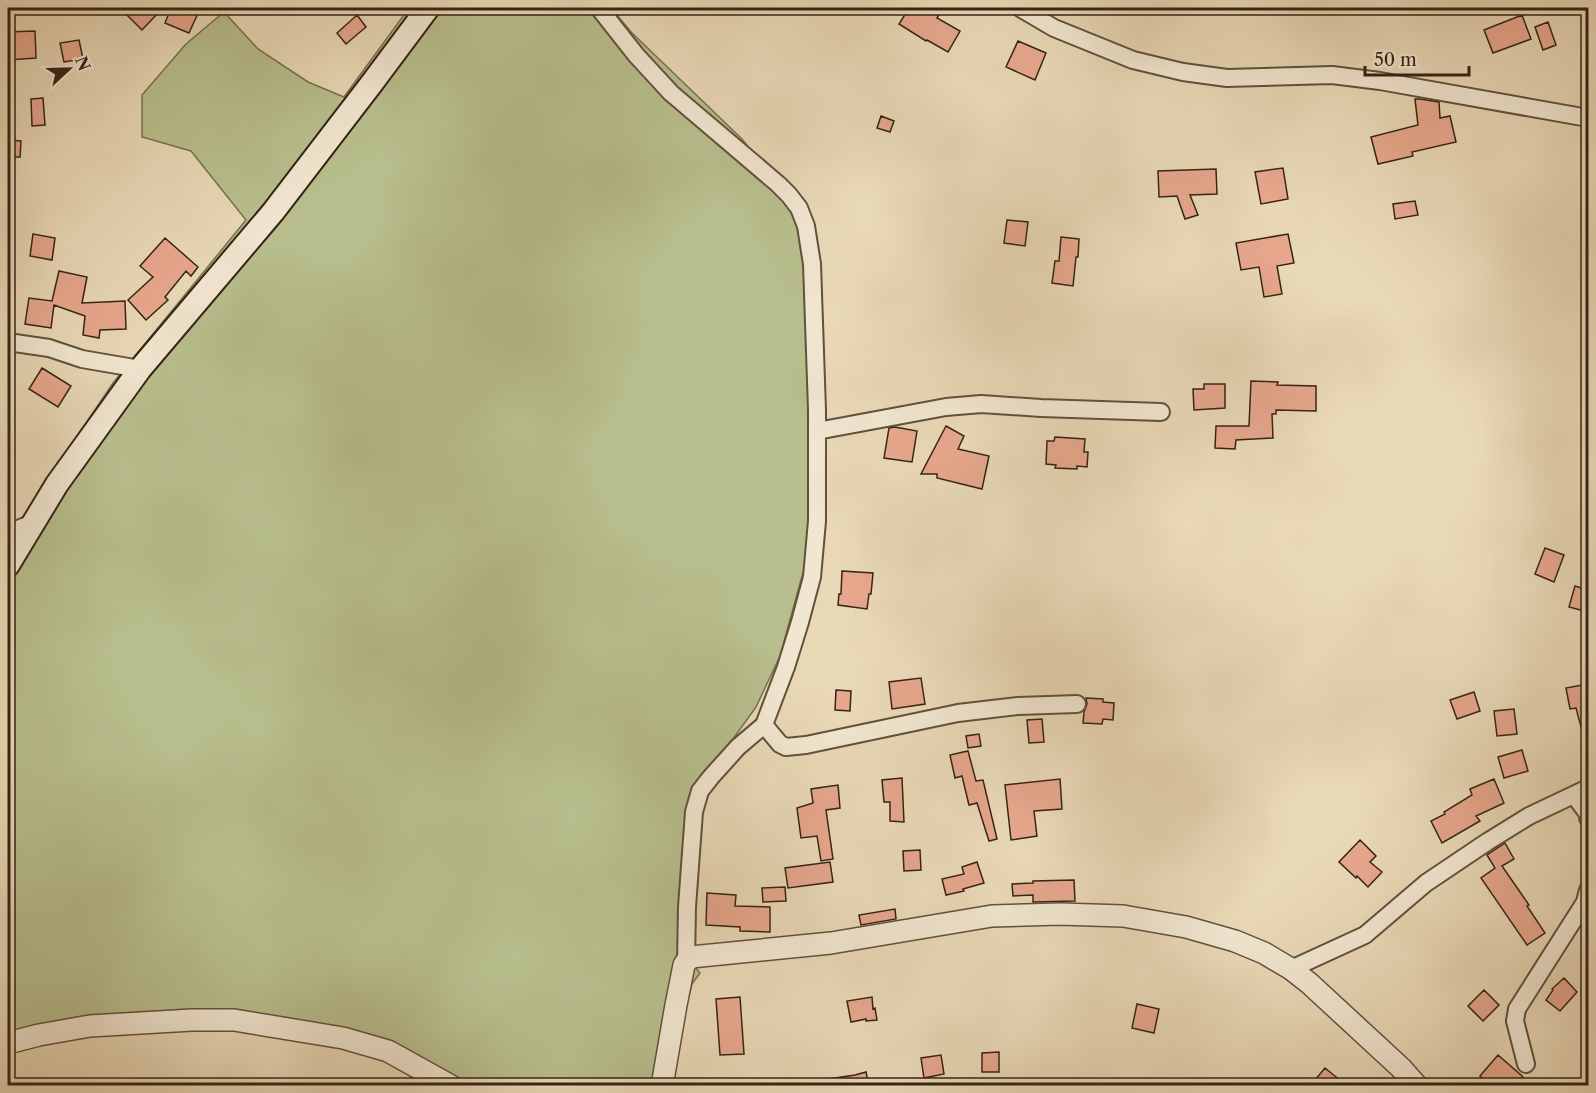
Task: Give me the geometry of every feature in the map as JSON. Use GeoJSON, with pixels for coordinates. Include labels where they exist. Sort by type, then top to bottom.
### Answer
{"type":"FeatureCollection","features":[{"type":"Feature","properties":{"kind":"main road"},"geometry":{"type":"LineString","coordinates":[[8,565],[57,484],[140,369],[273,212],[428,8]]}},
{"type":"Feature","properties":{"kind":"street"},"geometry":{"type":"LineString","coordinates":[[599,8],[636,55],[671,93],[789,195],[799,208],[806,226],[813,264],[817,521],[812,577],[786,667],[764,724],[738,747],[700,791],[694,812],[687,907],[686,962],[662,1086]]}},
{"type":"Feature","properties":{"kind":"street"},"geometry":{"type":"LineString","coordinates":[[1020,8],[1054,28],[1133,60],[1183,72],[1227,78],[1332,75],[1380,81],[1588,118]]}},
{"type":"Feature","properties":{"kind":"street"},"geometry":{"type":"LineString","coordinates":[[8,342],[49,348],[82,359],[140,369]]}},
{"type":"Feature","properties":{"kind":"street"},"geometry":{"type":"LineString","coordinates":[[817,431],[946,407],[981,404],[1161,412]]}},
{"type":"Feature","properties":{"kind":"street"},"geometry":{"type":"LineString","coordinates":[[8,533],[33,523]]}},
{"type":"Feature","properties":{"kind":"street"},"geometry":{"type":"LineString","coordinates":[[764,724],[780,744],[786,747],[806,745],[958,713],[1018,706],[1077,704]]}},
{"type":"Feature","properties":{"kind":"street"},"geometry":{"type":"LineString","coordinates":[[1291,969],[1365,935],[1426,883],[1529,816],[1581,792],[1588,818]]}},
{"type":"Feature","properties":{"kind":"street"},"geometry":{"type":"LineString","coordinates":[[1526,1064],[1515,1021],[1517,1009],[1585,902],[1588,890]]}},
{"type":"Feature","properties":{"kind":"street"},"geometry":{"type":"LineString","coordinates":[[686,962],[691,957],[831,943],[992,916],[1060,914],[1123,916],[1186,927],[1264,952],[1291,969],[1350,1019],[1417,1086]]}},
{"type":"Feature","properties":{"kind":"street"},"geometry":{"type":"LineString","coordinates":[[8,1043],[90,1026],[234,1020],[343,1038],[388,1052],[451,1086]]}},
{"type":"Feature","properties":{"kind":"green space"},"geometry":{"type":"Polygon","coordinates":[[[409,8],[611,8],[632,33],[742,139],[782,189],[811,261],[810,520],[804,569],[780,656],[756,707],[707,775],[700,811],[691,962],[700,973],[692,984],[669,1085],[457,1085],[339,1035],[151,1023],[8,1048],[8,547],[38,494],[113,383],[246,220],[191,151],[142,137],[142,95],[186,44],[224,12],[258,49],[308,82],[344,97],[409,8]]]}},
{"type":"Feature","properties":{"kind":"building"},"geometry":{"type":"Polygon","coordinates":[[[133,8],[153,8],[158,13],[142,30],[126,14],[133,8]]]}},
{"type":"Feature","properties":{"kind":"building"},"geometry":{"type":"Polygon","coordinates":[[[171,8],[191,8],[199,11],[189,33],[165,23],[171,8]]]}},
{"type":"Feature","properties":{"kind":"building"},"geometry":{"type":"Polygon","coordinates":[[[909,8],[943,8],[937,18],[960,31],[948,52],[899,24],[909,8]]]}},
{"type":"Feature","properties":{"kind":"building"},"geometry":{"type":"Polygon","coordinates":[[[357,15],[366,27],[346,44],[337,33],[357,15]]]}},
{"type":"Feature","properties":{"kind":"building"},"geometry":{"type":"Polygon","coordinates":[[[1522,15],[1531,39],[1493,53],[1484,30],[1522,15]]]}},
{"type":"Feature","properties":{"kind":"building"},"geometry":{"type":"Polygon","coordinates":[[[1548,22],[1556,45],[1543,50],[1535,27],[1548,22]]]}},
{"type":"Feature","properties":{"kind":"building"},"geometry":{"type":"Polygon","coordinates":[[[35,31],[36,58],[8,60],[8,32],[35,31]]]}},
{"type":"Feature","properties":{"kind":"building"},"geometry":{"type":"Polygon","coordinates":[[[79,40],[83,59],[64,62],[60,43],[79,40]]]}},
{"type":"Feature","properties":{"kind":"building"},"geometry":{"type":"Polygon","coordinates":[[[1018,41],[1046,53],[1035,80],[1006,67],[1018,41]]]}},
{"type":"Feature","properties":{"kind":"building"},"geometry":{"type":"Polygon","coordinates":[[[43,98],[45,125],[32,126],[31,99],[43,98]]]}},
{"type":"Feature","properties":{"kind":"building"},"geometry":{"type":"Polygon","coordinates":[[[1415,99],[1439,102],[1440,118],[1450,116],[1456,142],[1412,152],[1413,156],[1378,164],[1371,137],[1418,125],[1415,99]]]}},
{"type":"Feature","properties":{"kind":"building"},"geometry":{"type":"Polygon","coordinates":[[[881,116],[894,121],[890,132],[877,128],[881,116]]]}},
{"type":"Feature","properties":{"kind":"building"},"geometry":{"type":"Polygon","coordinates":[[[8,140],[21,141],[20,157],[8,157],[8,140]]]}},
{"type":"Feature","properties":{"kind":"building"},"geometry":{"type":"Polygon","coordinates":[[[1283,168],[1288,199],[1261,204],[1255,172],[1283,168]]]}},
{"type":"Feature","properties":{"kind":"building"},"geometry":{"type":"Polygon","coordinates":[[[1216,169],[1217,194],[1190,195],[1198,215],[1185,219],[1177,196],[1159,197],[1158,171],[1216,169]]]}},
{"type":"Feature","properties":{"kind":"building"},"geometry":{"type":"Polygon","coordinates":[[[1415,201],[1418,215],[1395,219],[1393,204],[1415,201]]]}},
{"type":"Feature","properties":{"kind":"building"},"geometry":{"type":"Polygon","coordinates":[[[1007,220],[1028,222],[1025,246],[1004,243],[1007,220]]]}},
{"type":"Feature","properties":{"kind":"building"},"geometry":{"type":"Polygon","coordinates":[[[33,234],[55,238],[52,260],[30,256],[33,234]]]}},
{"type":"Feature","properties":{"kind":"building"},"geometry":{"type":"Polygon","coordinates":[[[1288,234],[1294,263],[1277,266],[1282,294],[1264,297],[1259,267],[1241,270],[1236,243],[1288,234]]]}},
{"type":"Feature","properties":{"kind":"building"},"geometry":{"type":"Polygon","coordinates":[[[1061,237],[1079,239],[1073,286],[1052,283],[1055,261],[1059,261],[1061,237]]]}},
{"type":"Feature","properties":{"kind":"building"},"geometry":{"type":"Polygon","coordinates":[[[165,238],[198,267],[191,276],[186,271],[165,297],[168,300],[146,320],[128,300],[153,277],[140,266],[165,238]]]}},
{"type":"Feature","properties":{"kind":"building"},"geometry":{"type":"Polygon","coordinates":[[[59,271],[87,277],[82,303],[125,301],[126,329],[100,330],[99,338],[83,335],[85,316],[54,305],[51,328],[25,324],[29,298],[52,301],[59,271]]]}},
{"type":"Feature","properties":{"kind":"building"},"geometry":{"type":"Polygon","coordinates":[[[42,368],[71,386],[58,407],[29,389],[42,368]]]}},
{"type":"Feature","properties":{"kind":"building"},"geometry":{"type":"Polygon","coordinates":[[[1251,381],[1278,382],[1277,385],[1316,386],[1316,411],[1276,410],[1276,414],[1272,414],[1273,438],[1236,440],[1235,449],[1215,448],[1216,426],[1249,426],[1251,381]]]}},
{"type":"Feature","properties":{"kind":"building"},"geometry":{"type":"Polygon","coordinates":[[[1204,384],[1225,384],[1225,408],[1194,410],[1193,389],[1204,389],[1204,384]]]}},
{"type":"Feature","properties":{"kind":"building"},"geometry":{"type":"Polygon","coordinates":[[[946,426],[964,436],[958,449],[989,456],[982,489],[937,478],[937,474],[921,474],[946,426]]]}},
{"type":"Feature","properties":{"kind":"building"},"geometry":{"type":"Polygon","coordinates":[[[889,428],[917,431],[912,462],[884,458],[889,428]]]}},
{"type":"Feature","properties":{"kind":"building"},"geometry":{"type":"Polygon","coordinates":[[[1055,437],[1085,439],[1084,452],[1088,452],[1087,467],[1055,468],[1056,465],[1046,464],[1047,441],[1054,441],[1055,437]]]}},
{"type":"Feature","properties":{"kind":"building"},"geometry":{"type":"Polygon","coordinates":[[[1545,548],[1564,555],[1554,582],[1535,574],[1545,548]]]}},
{"type":"Feature","properties":{"kind":"building"},"geometry":{"type":"Polygon","coordinates":[[[842,571],[873,573],[867,609],[838,605],[842,571]]]}},
{"type":"Feature","properties":{"kind":"building"},"geometry":{"type":"Polygon","coordinates":[[[1575,586],[1588,590],[1588,612],[1569,607],[1575,586]]]}},
{"type":"Feature","properties":{"kind":"building"},"geometry":{"type":"Polygon","coordinates":[[[921,678],[925,704],[892,709],[889,682],[921,678]]]}},
{"type":"Feature","properties":{"kind":"building"},"geometry":{"type":"Polygon","coordinates":[[[1588,684],[1588,742],[1585,742],[1576,708],[1570,709],[1566,688],[1588,684]]]}},
{"type":"Feature","properties":{"kind":"building"},"geometry":{"type":"Polygon","coordinates":[[[836,690],[851,691],[850,711],[835,710],[836,690]]]}},
{"type":"Feature","properties":{"kind":"building"},"geometry":{"type":"Polygon","coordinates":[[[1474,692],[1480,711],[1457,719],[1450,700],[1474,692]]]}},
{"type":"Feature","properties":{"kind":"building"},"geometry":{"type":"Polygon","coordinates":[[[1086,698],[1103,699],[1103,702],[1114,703],[1113,720],[1103,719],[1102,724],[1083,723],[1086,698]]]}},
{"type":"Feature","properties":{"kind":"building"},"geometry":{"type":"Polygon","coordinates":[[[1514,709],[1517,734],[1497,736],[1494,711],[1514,709]]]}},
{"type":"Feature","properties":{"kind":"building"},"geometry":{"type":"Polygon","coordinates":[[[1042,719],[1044,742],[1029,743],[1027,720],[1042,719]]]}},
{"type":"Feature","properties":{"kind":"building"},"geometry":{"type":"Polygon","coordinates":[[[979,734],[981,746],[968,748],[966,736],[979,734]]]}},
{"type":"Feature","properties":{"kind":"building"},"geometry":{"type":"Polygon","coordinates":[[[1522,750],[1528,771],[1504,778],[1498,757],[1522,750]]]}},
{"type":"Feature","properties":{"kind":"building"},"geometry":{"type":"Polygon","coordinates":[[[968,751],[976,781],[983,780],[997,839],[989,841],[977,803],[969,805],[962,776],[955,778],[950,755],[968,751]]]}},
{"type":"Feature","properties":{"kind":"building"},"geometry":{"type":"Polygon","coordinates":[[[902,778],[904,822],[890,821],[890,802],[884,802],[882,780],[902,778]]]}},
{"type":"Feature","properties":{"kind":"building"},"geometry":{"type":"Polygon","coordinates":[[[1060,779],[1062,809],[1034,811],[1037,836],[1011,840],[1005,785],[1060,779]]]}},
{"type":"Feature","properties":{"kind":"building"},"geometry":{"type":"Polygon","coordinates":[[[1494,779],[1504,803],[1476,816],[1480,821],[1442,843],[1431,821],[1472,795],[1470,789],[1494,779]]]}},
{"type":"Feature","properties":{"kind":"building"},"geometry":{"type":"Polygon","coordinates":[[[838,785],[840,808],[826,810],[833,859],[821,861],[817,836],[801,838],[797,808],[813,803],[811,789],[838,785]]]}},
{"type":"Feature","properties":{"kind":"building"},"geometry":{"type":"Polygon","coordinates":[[[1360,840],[1376,856],[1370,862],[1382,872],[1368,887],[1339,862],[1360,840]]]}},
{"type":"Feature","properties":{"kind":"building"},"geometry":{"type":"Polygon","coordinates":[[[1505,843],[1514,859],[1502,866],[1545,933],[1527,945],[1481,878],[1495,868],[1487,855],[1505,843]]]}},
{"type":"Feature","properties":{"kind":"building"},"geometry":{"type":"Polygon","coordinates":[[[920,850],[921,870],[904,871],[903,851],[920,850]]]}},
{"type":"Feature","properties":{"kind":"building"},"geometry":{"type":"Polygon","coordinates":[[[830,862],[833,882],[788,888],[785,868],[830,862]]]}},
{"type":"Feature","properties":{"kind":"building"},"geometry":{"type":"Polygon","coordinates":[[[977,862],[984,883],[946,895],[942,879],[964,874],[962,867],[977,862]]]}},
{"type":"Feature","properties":{"kind":"building"},"geometry":{"type":"Polygon","coordinates":[[[1074,880],[1075,901],[1033,902],[1033,895],[1013,896],[1012,884],[1074,880]]]}},
{"type":"Feature","properties":{"kind":"building"},"geometry":{"type":"Polygon","coordinates":[[[785,887],[786,901],[763,902],[762,888],[785,887]]]}},
{"type":"Feature","properties":{"kind":"building"},"geometry":{"type":"Polygon","coordinates":[[[707,893],[736,895],[735,906],[770,907],[770,932],[740,931],[740,927],[706,925],[707,893]]]}},
{"type":"Feature","properties":{"kind":"building"},"geometry":{"type":"Polygon","coordinates":[[[895,909],[896,919],[861,925],[859,915],[895,909]]]}},
{"type":"Feature","properties":{"kind":"building"},"geometry":{"type":"Polygon","coordinates":[[[1564,978],[1577,992],[1560,1011],[1546,1000],[1552,989],[1564,978]]]}},
{"type":"Feature","properties":{"kind":"building"},"geometry":{"type":"Polygon","coordinates":[[[1484,990],[1499,1005],[1483,1021],[1468,1006],[1484,990]]]}},
{"type":"Feature","properties":{"kind":"building"},"geometry":{"type":"Polygon","coordinates":[[[740,997],[744,1054],[720,1055],[716,999],[740,997]]]}},
{"type":"Feature","properties":{"kind":"building"},"geometry":{"type":"Polygon","coordinates":[[[872,997],[877,1020],[866,1021],[866,1019],[851,1022],[847,1001],[872,997]]]}},
{"type":"Feature","properties":{"kind":"building"},"geometry":{"type":"Polygon","coordinates":[[[1137,1004],[1159,1009],[1154,1033],[1132,1028],[1137,1004]]]}},
{"type":"Feature","properties":{"kind":"building"},"geometry":{"type":"Polygon","coordinates":[[[999,1052],[999,1072],[982,1072],[982,1053],[999,1052]]]}},
{"type":"Feature","properties":{"kind":"building"},"geometry":{"type":"Polygon","coordinates":[[[941,1055],[944,1074],[924,1078],[921,1058],[941,1055]]]}},
{"type":"Feature","properties":{"kind":"building"},"geometry":{"type":"Polygon","coordinates":[[[1498,1055],[1531,1086],[1491,1086],[1480,1076],[1498,1055]]]}},
{"type":"Feature","properties":{"kind":"building"},"geometry":{"type":"Polygon","coordinates":[[[1325,1068],[1347,1086],[1310,1086],[1325,1068]]]}},
{"type":"Feature","properties":{"kind":"building"},"geometry":{"type":"Polygon","coordinates":[[[866,1072],[869,1086],[830,1086],[829,1079],[866,1072]]]}}]}
